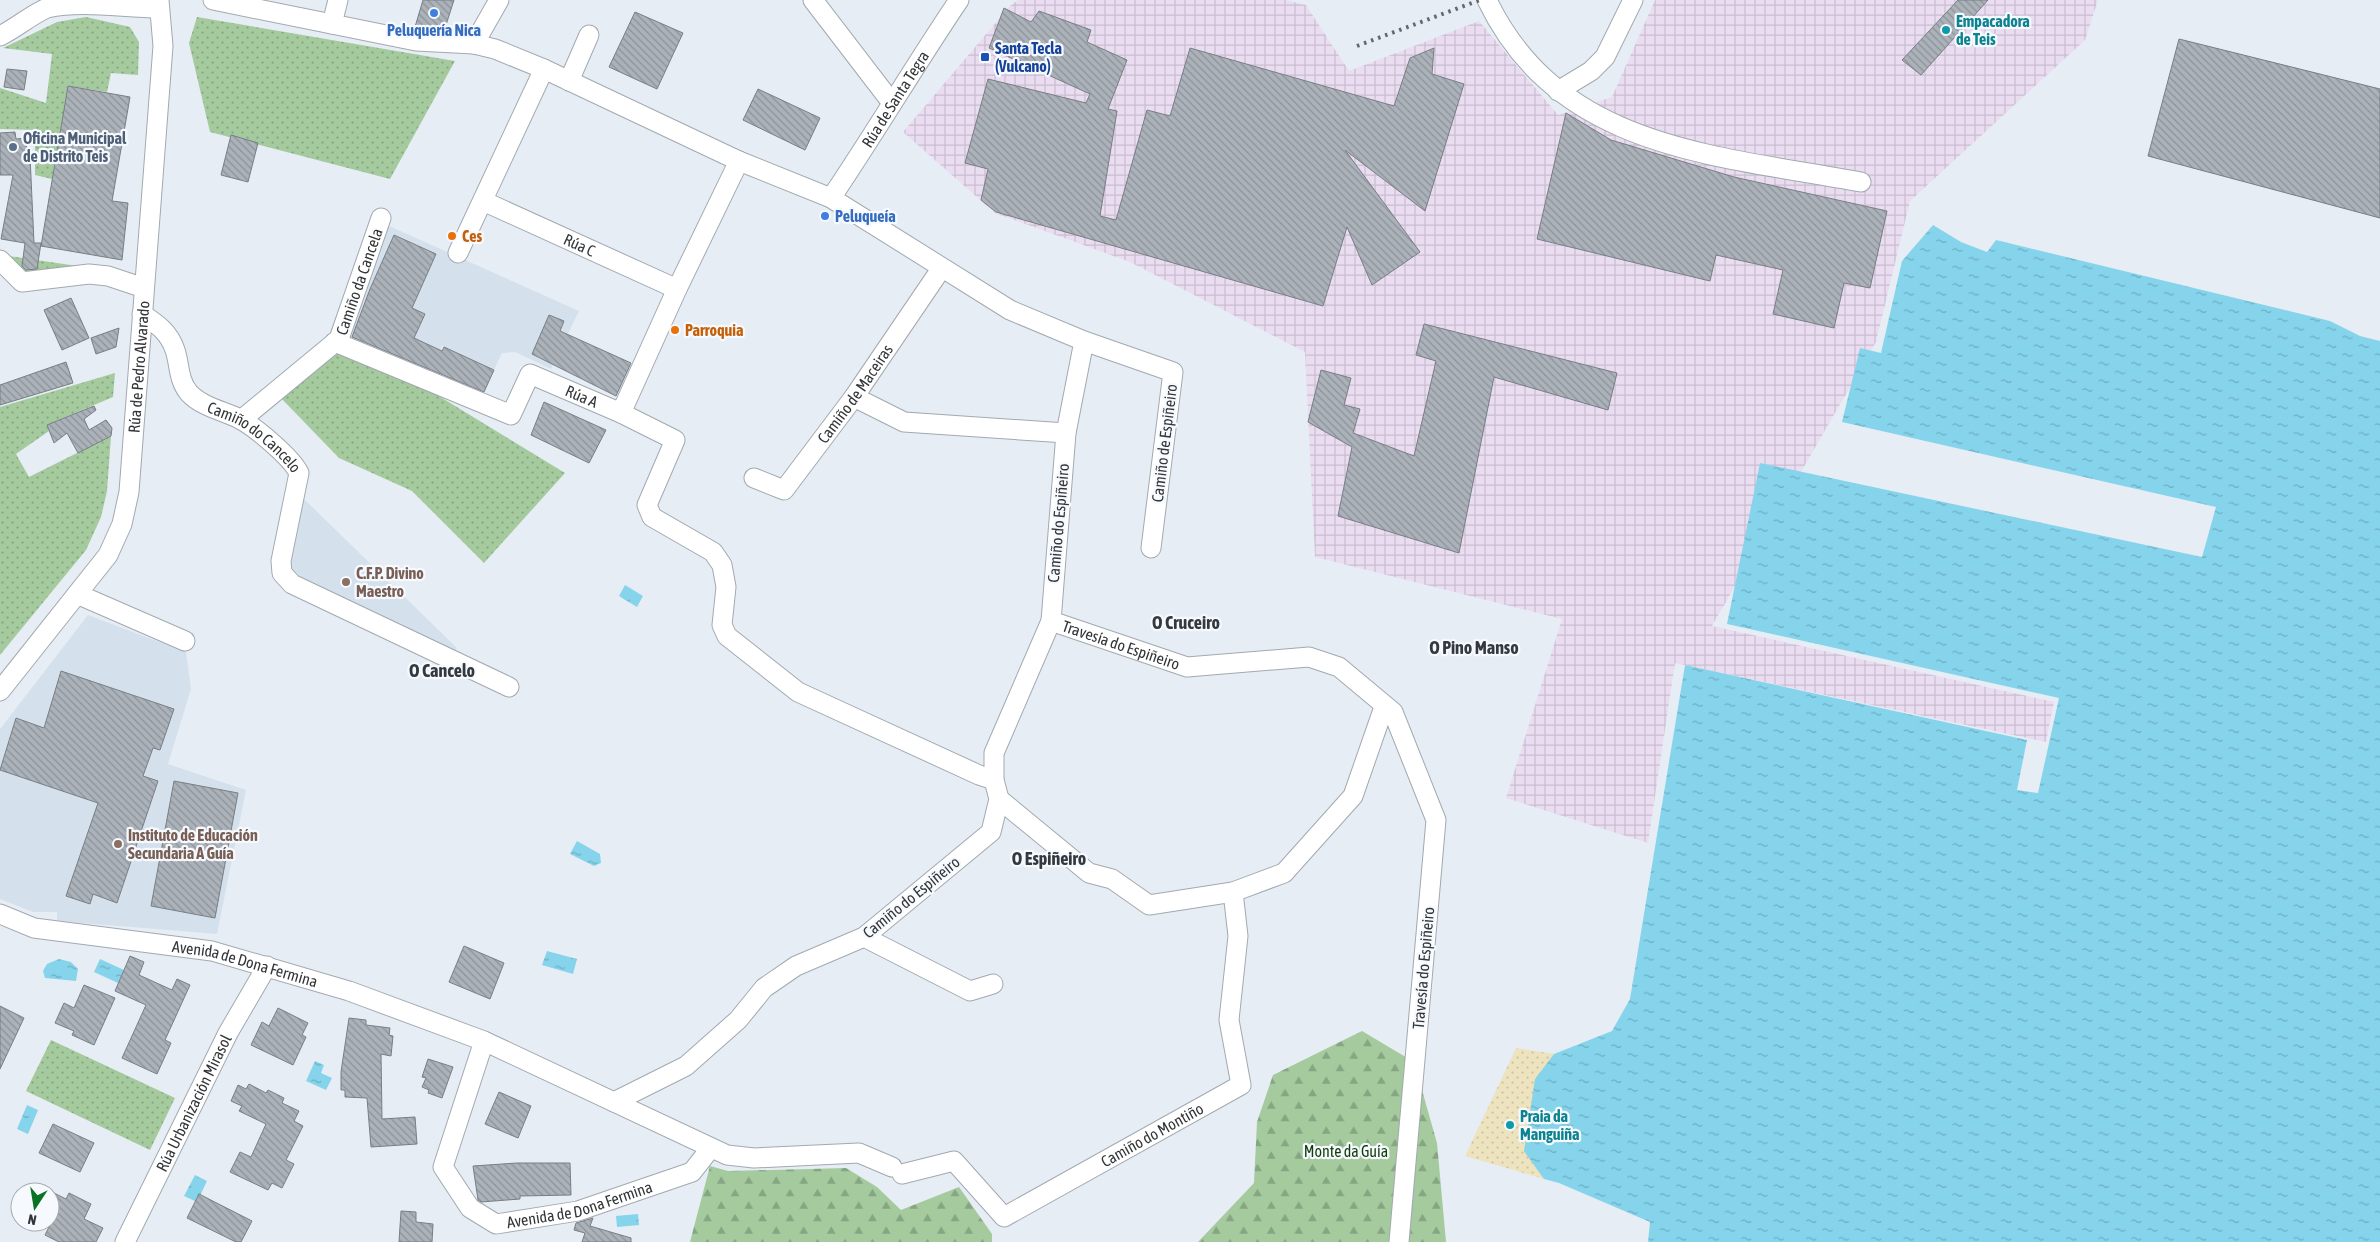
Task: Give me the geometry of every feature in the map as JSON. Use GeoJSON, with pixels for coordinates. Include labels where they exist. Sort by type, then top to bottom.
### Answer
{"type":"FeatureCollection","features":[{"type":"Feature","properties":{"kind":"street"},"geometry":{"type":"LineString","coordinates":[[213,0],[416,41],[474,44],[495,49],[544,69],[739,161],[831,198],[941,269],[1010,310],[1084,341]]}},
{"type":"Feature","properties":{"kind":"street"},"geometry":{"type":"LineString","coordinates":[[332,24],[338,0]]}},
{"type":"Feature","properties":{"kind":"street"},"geometry":{"type":"LineString","coordinates":[[813,0],[892,103]]}},
{"type":"Feature","properties":{"kind":"street","name":"Rúa de Santa Tegra"},"geometry":{"type":"LineString","coordinates":[[831,198],[869,142],[959,0]]}},
{"type":"Feature","properties":{"kind":"street"},"geometry":{"type":"LineString","coordinates":[[1487,0],[1496,19],[1521,56],[1558,90],[1598,117],[1632,133],[1676,148],[1861,182]]}},
{"type":"Feature","properties":{"kind":"street"},"geometry":{"type":"LineString","coordinates":[[1558,90],[1591,71],[1605,57],[1634,0]]}},
{"type":"Feature","properties":{"kind":"street"},"geometry":{"type":"LineString","coordinates":[[474,44],[497,1]]}},
{"type":"Feature","properties":{"kind":"street"},"geometry":{"type":"LineString","coordinates":[[0,36],[46,9],[64,3],[159,4]]}},
{"type":"Feature","properties":{"kind":"street","name":"Rúa de Pedro Alvarado"},"geometry":{"type":"LineString","coordinates":[[0,692],[108,555],[122,524],[128,492],[163,46],[159,4]]}},
{"type":"Feature","properties":{"kind":"street"},"geometry":{"type":"LineString","coordinates":[[569,81],[589,35]]}},
{"type":"Feature","properties":{"kind":"street"},"geometry":{"type":"LineString","coordinates":[[458,253],[544,69]]}},
{"type":"Feature","properties":{"kind":"street"},"geometry":{"type":"LineString","coordinates":[[621,414],[677,289],[739,161]]}},
{"type":"Feature","properties":{"kind":"street","name":"Rúa C"},"geometry":{"type":"LineString","coordinates":[[483,200],[677,289]]}},
{"type":"Feature","properties":{"kind":"street","name":"Camiño da Cancela"},"geometry":{"type":"LineString","coordinates":[[241,420],[339,339],[381,218]]}},
{"type":"Feature","properties":{"kind":"street"},"geometry":{"type":"LineString","coordinates":[[0,260],[22,282],[88,274],[108,276],[144,288]]}},
{"type":"Feature","properties":{"kind":"street","name":"Camiño de Maceiras"},"geometry":{"type":"LineString","coordinates":[[754,478],[784,490],[854,397],[941,269]]}},
{"type":"Feature","properties":{"kind":"street","name":"Camiño do Cancelo"},"geometry":{"type":"LineString","coordinates":[[142,314],[160,326],[168,336],[175,350],[182,383],[191,394],[213,408],[241,420],[293,462],[300,473],[281,561],[282,573],[292,584],[508,687]]}},
{"type":"Feature","properties":{"kind":"street","name":"Camiño do Espiñeiro"},"geometry":{"type":"LineString","coordinates":[[614,1102],[686,1066],[738,1020],[764,988],[796,966],[864,937],[991,832],[999,799],[994,780],[994,753],[1051,621],[1066,433],[1084,341]]}},
{"type":"Feature","properties":{"kind":"street","name":"Camiño de Espiñeiro"},"geometry":{"type":"LineString","coordinates":[[1084,341],[1174,372],[1151,548]]}},
{"type":"Feature","properties":{"kind":"street","name":"Rúa A"},"geometry":{"type":"LineString","coordinates":[[335,342],[511,416],[530,374],[675,440],[647,505],[652,517],[713,552],[722,565],[726,586],[722,625],[727,636],[798,692],[979,775],[994,780]]}},
{"type":"Feature","properties":{"kind":"street"},"geometry":{"type":"LineString","coordinates":[[854,397],[904,422],[1066,433]]}},
{"type":"Feature","properties":{"kind":"street"},"geometry":{"type":"LineString","coordinates":[[77,594],[185,641]]}},
{"type":"Feature","properties":{"kind":"street","name":"Travesía do Espiñeiro"},"geometry":{"type":"LineString","coordinates":[[1051,621],[1187,667],[1309,657],[1339,666],[1384,707],[1393,712],[1436,820],[1399,1242]]}},
{"type":"Feature","properties":{"kind":"street"},"geometry":{"type":"LineString","coordinates":[[999,799],[1089,873],[1112,879],[1149,905],[1233,892],[1284,873],[1353,796],[1384,707]]}},
{"type":"Feature","properties":{"kind":"street","name":"Camiño do Montiño"},"geometry":{"type":"LineString","coordinates":[[897,1171],[954,1161],[1004,1217],[1241,1085],[1229,1020],[1238,936],[1233,892]]}},
{"type":"Feature","properties":{"kind":"street","name":"Avenida de Dona Fermina"},"geometry":{"type":"LineString","coordinates":[[0,914],[34,928],[212,951],[349,991],[484,1041],[727,1156],[754,1158],[860,1153],[897,1171]]}},
{"type":"Feature","properties":{"kind":"street"},"geometry":{"type":"LineString","coordinates":[[864,937],[970,992],[993,984]]}},
{"type":"Feature","properties":{"kind":"street","name":"Rúa Urbanización Mirasol"},"geometry":{"type":"LineString","coordinates":[[126,1242],[228,1033],[267,966]]}},
{"type":"Feature","properties":{"kind":"street","name":"Avenida de Dona Fermina"},"geometry":{"type":"LineString","coordinates":[[484,1041],[443,1167],[470,1208],[496,1224],[578,1210],[692,1172],[710,1149]]}},
{"type":"Feature","properties":{"kind":"shaded area"},"geometry":{"type":"Polygon","coordinates":[[[1018,0],[1286,0],[1306,5],[1349,71],[1479,21],[1558,115],[1612,97],[1655,0],[2098,0],[2085,40],[1910,201],[1876,342],[1712,626],[2054,702],[2046,742],[1675,663],[1648,843],[1506,798],[1562,619],[1315,557],[1305,352],[1130,262],[995,213],[903,132],[1010,6],[1018,0]]]}},
{"type":"Feature","properties":{"kind":"shaded area"},"geometry":{"type":"Polygon","coordinates":[[[387,225],[579,311],[551,369],[515,352],[502,353],[494,370],[442,346],[428,377],[347,340],[387,225]]]}},
{"type":"Feature","properties":{"kind":"shaded area","name":"C.F.P. Divino Maestro"},"geometry":{"type":"Polygon","coordinates":[[[304,499],[457,648],[453,653],[292,575],[288,568],[297,508],[304,499]]]}},
{"type":"Feature","properties":{"kind":"shaded area","name":"Instituto de Educación Secundaria A Guía"},"geometry":{"type":"Polygon","coordinates":[[[88,615],[186,652],[191,689],[168,764],[246,790],[217,934],[57,921],[57,912],[33,912],[0,899],[0,729],[88,615]]]}},
{"type":"Feature","properties":{"kind":"green space"},"geometry":{"type":"Polygon","coordinates":[[[86,17],[130,27],[139,42],[138,75],[111,73],[107,92],[68,86],[52,179],[35,175],[35,130],[0,129],[0,88],[46,103],[52,54],[3,48],[57,22],[86,17]]]}},
{"type":"Feature","properties":{"kind":"green space"},"geometry":{"type":"Polygon","coordinates":[[[197,17],[455,61],[390,179],[210,132],[189,43],[197,17]]]}},
{"type":"Feature","properties":{"kind":"green space"},"geometry":{"type":"Polygon","coordinates":[[[2,255],[91,268],[23,277],[2,255]]]}},
{"type":"Feature","properties":{"kind":"green space"},"geometry":{"type":"Polygon","coordinates":[[[347,340],[565,473],[484,563],[412,491],[339,458],[279,396],[347,340]]]}},
{"type":"Feature","properties":{"kind":"green space"},"geometry":{"type":"Polygon","coordinates":[[[115,373],[113,397],[47,425],[49,431],[16,454],[29,477],[111,436],[107,491],[101,517],[86,550],[0,655],[0,407],[115,373]]]}},
{"type":"Feature","properties":{"kind":"green space","name":"Monte da Guía"},"geometry":{"type":"Polygon","coordinates":[[[1362,1031],[1414,1062],[1437,1143],[1446,1242],[1198,1242],[1254,1183],[1257,1122],[1273,1075],[1362,1031]]]}},
{"type":"Feature","properties":{"kind":"green space"},"geometry":{"type":"Polygon","coordinates":[[[51,1040],[175,1098],[150,1150],[26,1091],[51,1040]]]}},
{"type":"Feature","properties":{"kind":"green space"},"geometry":{"type":"Polygon","coordinates":[[[710,1166],[728,1171],[846,1168],[877,1187],[901,1210],[959,1187],[992,1234],[992,1242],[690,1242],[710,1166]]]}},
{"type":"Feature","properties":{"kind":"sand","name":"Praia da Manguiña"},"geometry":{"type":"Polygon","coordinates":[[[1516,1048],[1554,1054],[1548,1077],[1539,1147],[1544,1179],[1465,1156],[1516,1048]]]}},
{"type":"Feature","properties":{"kind":"water"},"geometry":{"type":"Polygon","coordinates":[[[1933,225],[1961,242],[1987,252],[1996,240],[2330,321],[2360,336],[2380,341],[2380,1242],[1648,1242],[1650,1222],[1559,1183],[1544,1179],[1524,1151],[1535,1079],[1554,1054],[1612,1031],[1630,999],[1685,665],[2027,740],[2017,790],[2038,793],[2059,698],[1727,624],[1760,463],[2202,557],[2216,507],[1842,422],[1860,348],[1881,353],[1902,261],[1933,225]]]}},
{"type":"Feature","properties":{"kind":"water"},"geometry":{"type":"Polygon","coordinates":[[[625,585],[643,596],[637,607],[619,596],[625,585]]]}},
{"type":"Feature","properties":{"kind":"water"},"geometry":{"type":"Polygon","coordinates":[[[577,841],[600,854],[601,863],[594,866],[570,854],[577,841]]]}},
{"type":"Feature","properties":{"kind":"water"},"geometry":{"type":"Polygon","coordinates":[[[547,951],[577,959],[573,974],[542,965],[547,951]]]}},
{"type":"Feature","properties":{"kind":"water"},"geometry":{"type":"Polygon","coordinates":[[[59,959],[71,962],[78,969],[76,981],[45,978],[43,971],[47,964],[59,959]]]}},
{"type":"Feature","properties":{"kind":"water"},"geometry":{"type":"Polygon","coordinates":[[[100,959],[124,970],[118,983],[94,972],[100,959]]]}},
{"type":"Feature","properties":{"kind":"water"},"geometry":{"type":"Polygon","coordinates":[[[315,1061],[324,1065],[321,1073],[332,1078],[326,1090],[306,1081],[315,1061]]]}},
{"type":"Feature","properties":{"kind":"water"},"geometry":{"type":"Polygon","coordinates":[[[27,1105],[38,1110],[28,1134],[17,1129],[27,1105]]]}},
{"type":"Feature","properties":{"kind":"water"},"geometry":{"type":"Polygon","coordinates":[[[195,1175],[207,1181],[197,1202],[184,1196],[195,1175]]]}},
{"type":"Feature","properties":{"kind":"water"},"geometry":{"type":"Polygon","coordinates":[[[638,1214],[639,1225],[617,1227],[616,1216],[638,1214]]]}},
{"type":"Feature","properties":{"kind":"building","name":"Peluquería Nica"},"geometry":{"type":"Polygon","coordinates":[[[423,0],[454,0],[446,25],[415,27],[423,0]]]}},
{"type":"Feature","properties":{"kind":"building","name":"Empacadora de Teis"},"geometry":{"type":"Polygon","coordinates":[[[1958,0],[1988,0],[1921,75],[1902,60],[1958,0]]]}},
{"type":"Feature","properties":{"kind":"building"},"geometry":{"type":"Polygon","coordinates":[[[1004,8],[1031,22],[1039,11],[1091,30],[1087,42],[1127,60],[1108,109],[1117,111],[1100,216],[1116,220],[1147,110],[1170,116],[1190,48],[1394,106],[1410,58],[1434,48],[1432,74],[1464,84],[1425,211],[1345,150],[1420,252],[1372,285],[1347,227],[1323,306],[996,212],[981,200],[988,169],[965,163],[988,79],[1086,103],[1090,94],[989,48],[1004,8]]]}},
{"type":"Feature","properties":{"kind":"building"},"geometry":{"type":"Polygon","coordinates":[[[635,12],[683,33],[657,89],[609,67],[635,12]]]}},
{"type":"Feature","properties":{"kind":"building"},"geometry":{"type":"Polygon","coordinates":[[[2179,39],[2380,89],[2380,218],[2148,156],[2179,39]]]}},
{"type":"Feature","properties":{"kind":"building"},"geometry":{"type":"Polygon","coordinates":[[[7,69],[27,71],[24,90],[4,87],[7,69]]]}},
{"type":"Feature","properties":{"kind":"building"},"geometry":{"type":"Polygon","coordinates":[[[68,86],[130,97],[112,201],[128,203],[122,260],[41,246],[68,86]]]}},
{"type":"Feature","properties":{"kind":"building"},"geometry":{"type":"Polygon","coordinates":[[[758,89],[820,118],[805,150],[743,120],[758,89]]]}},
{"type":"Feature","properties":{"kind":"building"},"geometry":{"type":"Polygon","coordinates":[[[1566,113],[1611,140],[1734,177],[1887,211],[1870,288],[1844,283],[1834,328],[1773,314],[1783,270],[1716,255],[1710,281],[1537,239],[1566,113]]]}},
{"type":"Feature","properties":{"kind":"building"},"geometry":{"type":"Polygon","coordinates":[[[15,132],[16,139],[26,138],[27,156],[30,156],[34,243],[41,243],[37,269],[26,270],[22,266],[25,243],[1,239],[13,175],[0,175],[0,133],[15,132]]]}},
{"type":"Feature","properties":{"kind":"building"},"geometry":{"type":"Polygon","coordinates":[[[231,135],[258,143],[248,182],[221,175],[231,135]]]}},
{"type":"Feature","properties":{"kind":"building"},"geometry":{"type":"Polygon","coordinates":[[[394,235],[436,254],[412,308],[425,314],[414,338],[442,351],[444,347],[494,370],[484,392],[352,337],[370,289],[394,235]]]}},
{"type":"Feature","properties":{"kind":"building"},"geometry":{"type":"Polygon","coordinates":[[[71,298],[89,338],[62,350],[44,310],[71,298]]]}},
{"type":"Feature","properties":{"kind":"building"},"geometry":{"type":"Polygon","coordinates":[[[549,315],[564,321],[560,331],[631,363],[616,396],[532,354],[549,315]]]}},
{"type":"Feature","properties":{"kind":"building"},"geometry":{"type":"Polygon","coordinates":[[[1424,324],[1617,373],[1608,410],[1494,377],[1459,553],[1338,516],[1352,447],[1308,422],[1321,370],[1351,378],[1344,405],[1360,409],[1353,433],[1414,456],[1436,361],[1416,355],[1424,324]]]}},
{"type":"Feature","properties":{"kind":"building"},"geometry":{"type":"Polygon","coordinates":[[[119,328],[116,347],[96,354],[91,338],[119,328]]]}},
{"type":"Feature","properties":{"kind":"building"},"geometry":{"type":"Polygon","coordinates":[[[66,362],[73,383],[0,405],[0,385],[66,362]]]}},
{"type":"Feature","properties":{"kind":"building"},"geometry":{"type":"Polygon","coordinates":[[[544,402],[606,430],[589,463],[531,435],[544,402]]]}},
{"type":"Feature","properties":{"kind":"building"},"geometry":{"type":"Polygon","coordinates":[[[94,406],[96,410],[84,419],[89,430],[106,420],[112,428],[111,436],[78,453],[67,433],[54,443],[47,425],[94,406]]]}},
{"type":"Feature","properties":{"kind":"building"},"geometry":{"type":"Polygon","coordinates":[[[61,671],[174,709],[160,750],[153,748],[143,776],[158,781],[117,903],[93,894],[90,904],[66,896],[98,803],[0,770],[16,718],[44,728],[61,671]]]}},
{"type":"Feature","properties":{"kind":"building"},"geometry":{"type":"Polygon","coordinates":[[[174,781],[238,793],[215,918],[151,906],[174,781]]]}},
{"type":"Feature","properties":{"kind":"building"},"geometry":{"type":"Polygon","coordinates":[[[464,946],[504,963],[490,999],[449,982],[464,946]]]}},
{"type":"Feature","properties":{"kind":"building"},"geometry":{"type":"Polygon","coordinates":[[[130,956],[144,962],[139,975],[172,990],[177,979],[190,985],[165,1040],[171,1043],[157,1074],[122,1058],[146,1005],[115,991],[130,956]]]}},
{"type":"Feature","properties":{"kind":"building"},"geometry":{"type":"Polygon","coordinates":[[[84,985],[115,998],[94,1045],[72,1035],[74,1031],[55,1023],[64,1003],[74,1008],[84,985]]]}},
{"type":"Feature","properties":{"kind":"building"},"geometry":{"type":"Polygon","coordinates":[[[0,1006],[24,1018],[0,1069],[0,1006]]]}},
{"type":"Feature","properties":{"kind":"building"},"geometry":{"type":"Polygon","coordinates":[[[278,1008],[308,1023],[302,1035],[306,1037],[293,1065],[251,1045],[262,1022],[269,1026],[278,1008]]]}},
{"type":"Feature","properties":{"kind":"building"},"geometry":{"type":"Polygon","coordinates":[[[349,1018],[366,1020],[366,1025],[390,1028],[389,1035],[393,1036],[391,1056],[381,1054],[382,1119],[415,1117],[417,1144],[371,1147],[367,1098],[345,1097],[345,1090],[341,1090],[341,1072],[349,1018]]]}},
{"type":"Feature","properties":{"kind":"building"},"geometry":{"type":"Polygon","coordinates":[[[428,1059],[453,1067],[442,1098],[428,1093],[429,1090],[422,1087],[426,1078],[422,1077],[428,1059]]]}},
{"type":"Feature","properties":{"kind":"building"},"geometry":{"type":"Polygon","coordinates":[[[249,1084],[266,1093],[268,1090],[284,1098],[282,1103],[299,1111],[294,1121],[303,1126],[286,1160],[294,1164],[282,1188],[272,1183],[268,1190],[230,1172],[240,1152],[251,1157],[266,1124],[239,1111],[242,1106],[231,1101],[238,1085],[246,1089],[249,1084]]]}},
{"type":"Feature","properties":{"kind":"building"},"geometry":{"type":"Polygon","coordinates":[[[499,1092],[531,1106],[518,1138],[485,1124],[499,1092]]]}},
{"type":"Feature","properties":{"kind":"building"},"geometry":{"type":"Polygon","coordinates":[[[53,1124],[94,1143],[80,1172],[39,1153],[53,1124]]]}},
{"type":"Feature","properties":{"kind":"building"},"geometry":{"type":"Polygon","coordinates":[[[517,1163],[570,1163],[571,1195],[520,1196],[520,1199],[481,1202],[478,1200],[473,1166],[517,1163]]]}},
{"type":"Feature","properties":{"kind":"building"},"geometry":{"type":"Polygon","coordinates":[[[69,1193],[91,1204],[84,1219],[103,1228],[96,1242],[59,1242],[45,1235],[46,1232],[60,1232],[60,1196],[66,1199],[69,1193]]]}},
{"type":"Feature","properties":{"kind":"building"},"geometry":{"type":"Polygon","coordinates":[[[199,1194],[252,1221],[241,1242],[236,1242],[187,1218],[199,1194]]]}},
{"type":"Feature","properties":{"kind":"building"},"geometry":{"type":"Polygon","coordinates":[[[401,1211],[416,1212],[416,1222],[433,1224],[432,1242],[399,1242],[401,1211]]]}},
{"type":"Feature","properties":{"kind":"building"},"geometry":{"type":"Polygon","coordinates":[[[593,1218],[590,1226],[631,1238],[631,1242],[582,1242],[585,1233],[574,1230],[576,1223],[593,1218]]]}},
{"type":"Feature","properties":{"kind":"railway"},"geometry":{"type":"LineString","coordinates":[[1357,46],[1480,0]]}},
{"type":"Feature","properties":{"kind":"place","name":"Peluquería Nica"},"geometry":{"type":"Point","coordinates":[434,13]}},
{"type":"Feature","properties":{"kind":"place","name":"Empacadora de Teis"},"geometry":{"type":"Point","coordinates":[1946,30]}},
{"type":"Feature","properties":{"kind":"place","name":"Santa Tecla (Vulcano)"},"geometry":{"type":"Point","coordinates":[985,57]}},
{"type":"Feature","properties":{"kind":"place","name":"Oficina Municipal de Distrito Teis"},"geometry":{"type":"Point","coordinates":[13,147]}},
{"type":"Feature","properties":{"kind":"place","name":"Peluqueía"},"geometry":{"type":"Point","coordinates":[825,216]}},
{"type":"Feature","properties":{"kind":"place","name":"Ces"},"geometry":{"type":"Point","coordinates":[452,236]}},
{"type":"Feature","properties":{"kind":"place","name":"Parroquia"},"geometry":{"type":"Point","coordinates":[675,330]}},
{"type":"Feature","properties":{"kind":"place","name":"C.F.P. Divino Maestro"},"geometry":{"type":"Point","coordinates":[346,582]}},
{"type":"Feature","properties":{"kind":"place","name":"Instituto de Educación Secundaria A Guía"},"geometry":{"type":"Point","coordinates":[118,844]}},
{"type":"Feature","properties":{"kind":"place","name":"Praia da Manguiña"},"geometry":{"type":"Point","coordinates":[1510,1125]}},
{"type":"Feature","properties":{"kind":"district","name":"O Cruceiro"},"geometry":{"type":"Point","coordinates":[1186,622]}},
{"type":"Feature","properties":{"kind":"district","name":"O Pino Manso"},"geometry":{"type":"Point","coordinates":[1474,647]}},
{"type":"Feature","properties":{"kind":"district","name":"O Cancelo"},"geometry":{"type":"Point","coordinates":[442,670]}},
{"type":"Feature","properties":{"kind":"district","name":"O Espiñeiro"},"geometry":{"type":"Point","coordinates":[1049,858]}}]}
